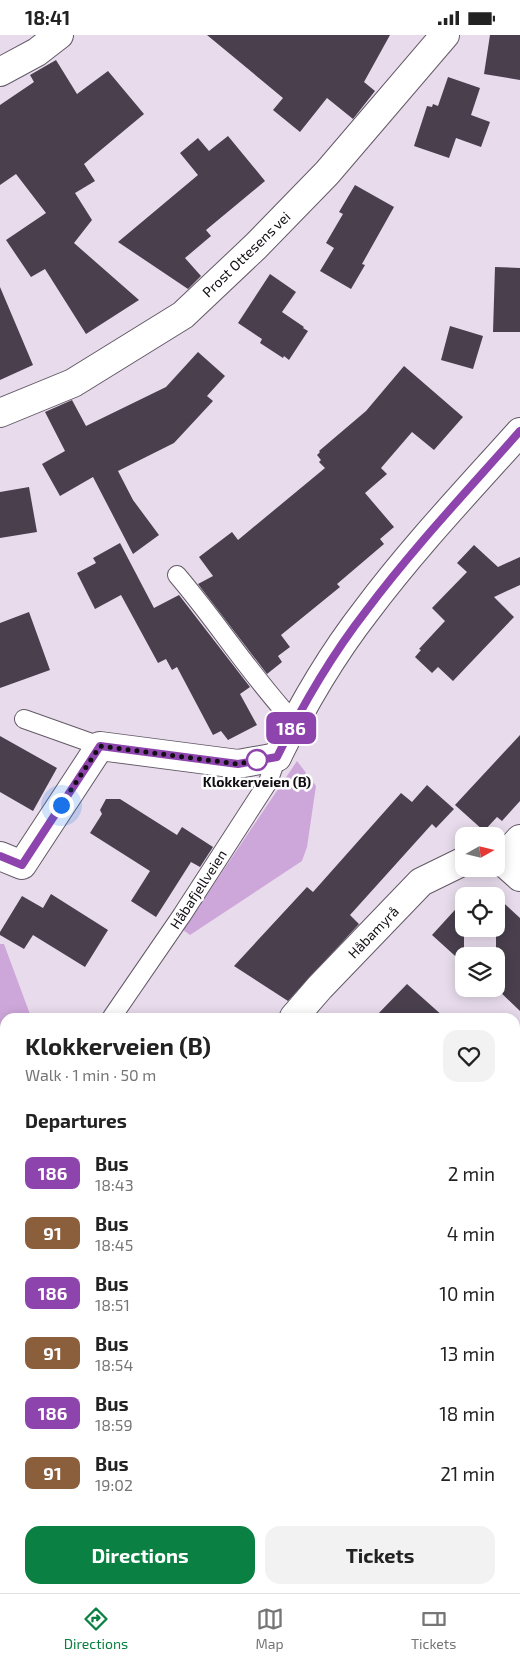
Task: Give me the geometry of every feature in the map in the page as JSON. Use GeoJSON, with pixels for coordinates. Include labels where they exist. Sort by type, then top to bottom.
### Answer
{"type":"FeatureCollection","features":[{"type":"Feature","properties":{"kind":"street"},"geometry":{"type":"LineString","coordinates":[[0,72],[37,52],[59,35]]}},
{"type":"Feature","properties":{"kind":"street","name":"Prost Ottesens vei"},"geometry":{"type":"LineString","coordinates":[[0,413],[73,383],[183,315],[256,246],[327,173],[445,35]]}},
{"type":"Feature","properties":{"kind":"street"},"geometry":{"type":"LineString","coordinates":[[0,856],[22,865],[100,746],[238,764],[277,757],[294,722],[325,670],[366,611],[427,537],[520,431]]}},
{"type":"Feature","properties":{"kind":"street"},"geometry":{"type":"LineString","coordinates":[[506,865],[520,839]]}},
{"type":"Feature","properties":{"kind":"street","name":"Håbamyrå"},"geometry":{"type":"LineString","coordinates":[[297,1013],[421,882],[455,865]]}},
{"type":"Feature","properties":{"kind":"lane"},"geometry":{"type":"LineString","coordinates":[[177,575],[202,604],[267,693],[294,722]]}},
{"type":"Feature","properties":{"kind":"lane"},"geometry":{"type":"LineString","coordinates":[[24,719],[100,746]]}},
{"type":"Feature","properties":{"kind":"lane","name":"Håbafjellveien"},"geometry":{"type":"LineString","coordinates":[[115,1013],[182,915],[268,782],[277,757]]}},
{"type":"Feature","properties":{"kind":"shaded area"},"geometry":{"type":"Polygon","coordinates":[[[297,761],[316,786],[307,847],[302,861],[190,935],[183,930],[297,761]]]}},
{"type":"Feature","properties":{"kind":"shaded area"},"geometry":{"type":"Polygon","coordinates":[[[0,944],[4,944],[30,1013],[0,1013],[0,944]]]}},
{"type":"Feature","properties":{"kind":"building"},"geometry":{"type":"Polygon","coordinates":[[[207,35],[390,35],[364,82],[375,91],[353,119],[327,98],[300,132],[273,110],[283,98],[207,35]]]}},
{"type":"Feature","properties":{"kind":"building"},"geometry":{"type":"Polygon","coordinates":[[[490,35],[520,35],[520,80],[484,74],[490,35]]]}},
{"type":"Feature","properties":{"kind":"building"},"geometry":{"type":"Polygon","coordinates":[[[56,60],[77,94],[108,71],[144,114],[84,164],[95,181],[75,193],[92,220],[74,243],[139,300],[86,334],[45,269],[31,277],[6,240],[46,213],[16,174],[0,185],[0,105],[34,82],[30,75],[56,60]]]}},
{"type":"Feature","properties":{"kind":"building"},"geometry":{"type":"Polygon","coordinates":[[[448,77],[480,88],[471,115],[490,122],[481,147],[456,138],[449,158],[414,146],[427,106],[432,107],[433,104],[438,106],[448,77]]]}},
{"type":"Feature","properties":{"kind":"building"},"geometry":{"type":"Polygon","coordinates":[[[228,136],[265,181],[206,230],[211,236],[185,258],[201,276],[188,289],[118,242],[198,175],[180,153],[198,138],[209,151],[228,136]]]}},
{"type":"Feature","properties":{"kind":"building"},"geometry":{"type":"Polygon","coordinates":[[[355,185],[394,207],[362,264],[365,265],[351,289],[320,271],[334,248],[326,243],[343,214],[339,212],[355,185]]]}},
{"type":"Feature","properties":{"kind":"building"},"geometry":{"type":"Polygon","coordinates":[[[495,267],[520,268],[520,332],[493,332],[495,267]]]}},
{"type":"Feature","properties":{"kind":"building"},"geometry":{"type":"Polygon","coordinates":[[[270,274],[296,292],[282,312],[308,331],[289,360],[260,343],[262,339],[238,323],[270,274]]]}},
{"type":"Feature","properties":{"kind":"building"},"geometry":{"type":"Polygon","coordinates":[[[0,287],[33,365],[0,380],[0,287]]]}},
{"type":"Feature","properties":{"kind":"building"},"geometry":{"type":"Polygon","coordinates":[[[450,326],[483,336],[473,369],[441,360],[450,326]]]}},
{"type":"Feature","properties":{"kind":"building"},"geometry":{"type":"Polygon","coordinates":[[[198,352],[225,376],[207,396],[213,401],[174,443],[118,471],[133,500],[159,535],[133,554],[93,477],[60,496],[42,464],[65,451],[45,412],[72,400],[86,426],[166,387],[198,352]]]}},
{"type":"Feature","properties":{"kind":"building"},"geometry":{"type":"Polygon","coordinates":[[[404,366],[463,417],[434,450],[412,432],[381,468],[387,474],[365,493],[394,527],[380,539],[384,544],[337,584],[340,587],[281,635],[290,647],[278,656],[282,662],[267,674],[198,584],[213,576],[199,557],[232,532],[238,540],[325,468],[319,462],[321,460],[317,455],[319,451],[366,411],[404,366]]]}},
{"type":"Feature","properties":{"kind":"building"},"geometry":{"type":"Polygon","coordinates":[[[29,487],[37,532],[0,538],[0,492],[29,487]]]}},
{"type":"Feature","properties":{"kind":"building"},"geometry":{"type":"Polygon","coordinates":[[[120,543],[154,608],[179,595],[250,687],[240,694],[257,725],[228,740],[221,731],[213,735],[177,667],[172,670],[166,659],[158,663],[121,595],[95,609],[77,573],[96,563],[93,558],[120,543]]]}},
{"type":"Feature","properties":{"kind":"building"},"geometry":{"type":"Polygon","coordinates":[[[474,545],[498,567],[520,557],[520,585],[494,597],[514,617],[453,681],[438,667],[432,673],[415,657],[421,650],[419,649],[445,621],[432,608],[467,572],[457,563],[474,545]]]}},
{"type":"Feature","properties":{"kind":"building"},"geometry":{"type":"Polygon","coordinates":[[[29,612],[50,670],[0,688],[0,623],[29,612]]]}},
{"type":"Feature","properties":{"kind":"building"},"geometry":{"type":"Polygon","coordinates":[[[520,735],[520,801],[502,821],[497,817],[488,827],[480,827],[455,805],[520,735]]]}},
{"type":"Feature","properties":{"kind":"building"},"geometry":{"type":"Polygon","coordinates":[[[0,736],[57,768],[33,811],[0,792],[0,736]]]}},
{"type":"Feature","properties":{"kind":"building"},"geometry":{"type":"Polygon","coordinates":[[[427,785],[454,809],[436,828],[432,824],[350,915],[359,924],[288,1001],[234,966],[307,887],[313,892],[401,793],[412,802],[427,785]]]}},
{"type":"Feature","properties":{"kind":"building"},"geometry":{"type":"Polygon","coordinates":[[[106,799],[120,799],[177,835],[182,827],[213,847],[200,867],[191,862],[156,917],[131,901],[150,871],[90,833],[102,814],[100,810],[106,799]]]}},
{"type":"Feature","properties":{"kind":"building"},"geometry":{"type":"Polygon","coordinates":[[[51,894],[108,930],[85,967],[33,935],[24,949],[0,935],[22,896],[43,908],[51,894]]]}},
{"type":"Feature","properties":{"kind":"building"},"geometry":{"type":"Polygon","coordinates":[[[505,904],[520,918],[520,1011],[505,997],[505,947],[496,947],[496,937],[505,937],[505,904]]]}},
{"type":"Feature","properties":{"kind":"building"},"geometry":{"type":"Polygon","coordinates":[[[455,910],[455,937],[464,937],[464,947],[455,947],[455,956],[432,935],[455,910]]]}},
{"type":"Feature","properties":{"kind":"building"},"geometry":{"type":"Polygon","coordinates":[[[407,984],[440,1013],[379,1013],[407,984]]]}},
{"type":"Feature","properties":{"kind":"bus line","name":"186"},"geometry":{"type":"LineString","coordinates":[[0,856],[22,865],[100,746],[238,764],[277,757],[294,722],[325,670],[366,611],[427,537],[520,431]]}},
{"type":"Feature","properties":{"kind":"place","name":"Klokkerveien (B)"},"geometry":{"type":"Point","coordinates":[257,760]}},
{"type":"Feature","properties":{"kind":"route"},"geometry":{"type":"LineString","coordinates":[[61,805],[100,746],[238,764],[257,760]]}}]}
